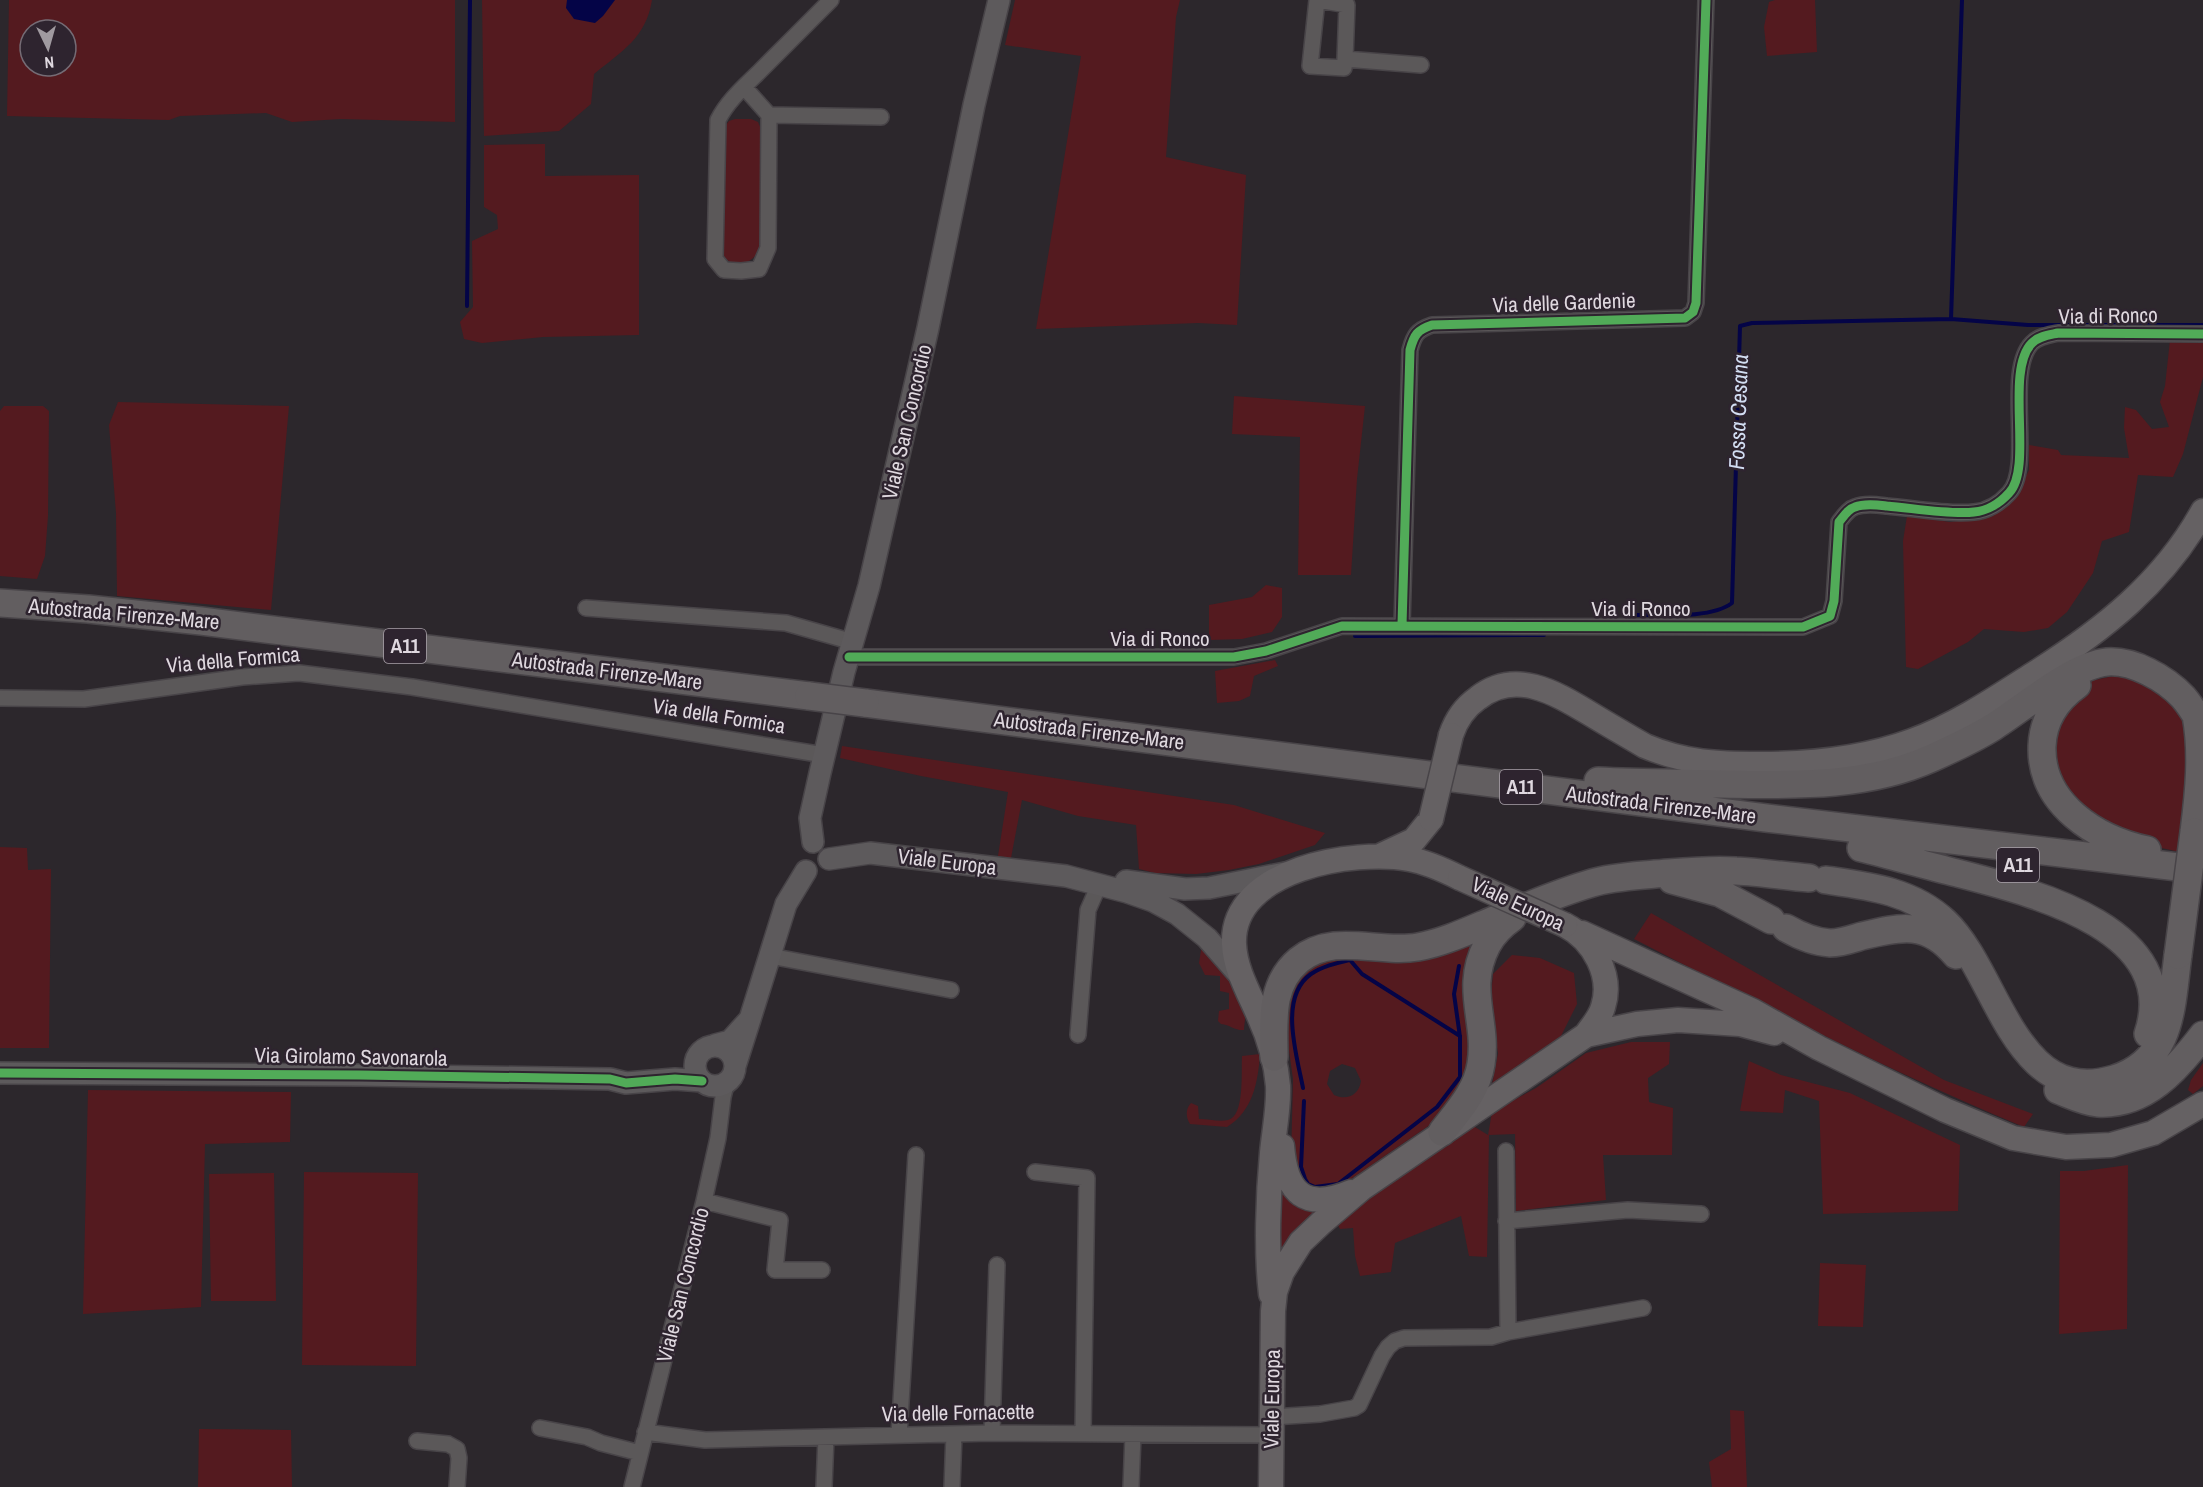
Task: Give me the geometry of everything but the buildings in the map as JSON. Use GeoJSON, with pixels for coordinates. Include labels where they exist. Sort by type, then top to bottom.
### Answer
{"type":"FeatureCollection","features":[{"type":"Feature","properties":{"kind":"highway","name":"Autostrada Firenze-Mare"},"geometry":{"type":"LineString","coordinates":[[0,603],[88,609],[213,622],[1861,848],[2177,869]]}},
{"type":"Feature","properties":{"kind":"highway","name":"Autostrada Firenze-Mare"},"geometry":{"type":"LineString","coordinates":[[0,621],[117,629],[808,705]]}},
{"type":"Feature","properties":{"kind":"highway"},"geometry":{"type":"LineString","coordinates":[[1462,779],[1532,778],[1777,784],[1850,781],[1910,766],[1951,749],[1991,729],[2069,677],[2093,664],[2105,662],[2128,663],[2153,675],[2182,696],[2199,721],[2203,754],[2198,833],[2184,956],[2169,1021],[2159,1046],[2144,1063],[2108,1081],[2078,1089],[2043,1083],[2022,1066],[1962,962],[1945,943],[1933,935],[1905,927],[1831,943],[1811,940],[1720,893],[1654,874]]}},
{"type":"Feature","properties":{"kind":"highway"},"geometry":{"type":"LineString","coordinates":[[2153,675],[2130,671],[2101,674],[2089,678],[2070,690],[2048,718],[2042,740],[2043,765],[2045,777],[2058,799],[2088,826],[2177,869]]}},
{"type":"Feature","properties":{"kind":"highway","name":"Autostrada Firenze-Mare"},"geometry":{"type":"LineString","coordinates":[[863,712],[1462,779],[2177,869]]}},
{"type":"Feature","properties":{"kind":"highway"},"geometry":{"type":"LineString","coordinates":[[1861,848],[1992,882],[2050,900],[2096,922],[2128,948],[2139,961],[2151,989],[2153,1014],[2150,1028],[2143,1046],[2132,1059],[2115,1071],[2078,1089]]}},
{"type":"Feature","properties":{"kind":"highway"},"geometry":{"type":"LineString","coordinates":[[1274,1057],[1274,1003],[1277,991],[1288,971],[1308,954],[1330,946],[1341,945],[1395,949],[1426,945],[1462,933],[1550,897],[1593,883],[1654,874],[1710,870],[1817,879],[1866,886],[1898,894],[1923,905],[1946,923],[1967,950],[2028,1055],[2041,1067],[2096,1102],[2108,1103],[2139,1095],[2167,1076],[2203,1035]]}},
{"type":"Feature","properties":{"kind":"highway"},"geometry":{"type":"LineString","coordinates":[[1442,1132],[1468,1096],[1479,1075],[1482,1040],[1476,994],[1482,955],[1498,929],[1550,897]]}},
{"type":"Feature","properties":{"kind":"main road","name":"Viale San Concordio"},"geometry":{"type":"LineString","coordinates":[[813,842],[810,818],[851,649],[870,586],[974,105],[999,0]]}},
{"type":"Feature","properties":{"kind":"main road"},"geometry":{"type":"LineString","coordinates":[[1454,875],[1435,849],[1431,819],[1451,735],[1460,716],[1480,696],[1495,688],[1515,684],[1548,690],[1645,746],[1678,758],[1710,764],[1803,764],[1864,755],[1928,735],[1966,716],[2099,630],[2131,603],[2158,575],[2192,532],[2203,510]]}},
{"type":"Feature","properties":{"kind":"main road"},"geometry":{"type":"LineString","coordinates":[[1377,857],[1414,840],[1431,819]]}},
{"type":"Feature","properties":{"kind":"main road"},"geometry":{"type":"LineString","coordinates":[[813,842],[827,849],[829,859],[828,864],[821,871],[811,872],[800,863],[799,854],[804,845],[813,842]]}},
{"type":"Feature","properties":{"kind":"main road","name":"Viale Europa"},"geometry":{"type":"LineString","coordinates":[[829,859],[870,853],[1185,889],[1209,888],[1291,872],[1335,860],[1377,857],[1415,860],[1454,875],[1569,927],[1595,952],[1604,973],[1603,1008],[1586,1035],[1362,1188],[1321,1223],[1294,1251],[1282,1272],[1275,1292],[1273,1311],[1271,1487]]}},
{"type":"Feature","properties":{"kind":"main road","name":"Viale San Concordio"},"geometry":{"type":"LineString","coordinates":[[731,1074],[786,904],[806,870]]}},
{"type":"Feature","properties":{"kind":"main road","name":"Viale Europa"},"geometry":{"type":"LineString","coordinates":[[1291,872],[1256,894],[1241,913],[1235,929],[1234,944],[1242,978],[1274,1057],[1287,1176],[1295,1189],[1308,1198],[1321,1201],[1362,1188]]}},
{"type":"Feature","properties":{"kind":"main road","name":"Viale Europa"},"geometry":{"type":"LineString","coordinates":[[1066,876],[1127,892],[1153,901],[1177,914],[1208,938],[1242,978]]}},
{"type":"Feature","properties":{"kind":"main road"},"geometry":{"type":"LineString","coordinates":[[1569,927],[1753,1011],[1819,1048],[1976,1124],[2013,1138],[2052,1146],[2111,1145],[2167,1127],[2203,1104]]}},
{"type":"Feature","properties":{"kind":"main road","name":"Viale San Concordio"},"geometry":{"type":"LineString","coordinates":[[698,1072],[702,1050],[730,1041],[750,1019]]}},
{"type":"Feature","properties":{"kind":"main road"},"geometry":{"type":"LineString","coordinates":[[1586,1035],[1637,1024],[1678,1020],[1740,1024],[1819,1048]]}},
{"type":"Feature","properties":{"kind":"main road"},"geometry":{"type":"LineString","coordinates":[[698,1072],[712,1085],[731,1074],[734,1060],[728,1050],[715,1045]]}},
{"type":"Feature","properties":{"kind":"main road","name":"Via Girolamo Savonarola"},"geometry":{"type":"LineString","coordinates":[[0,1073],[350,1074],[610,1079],[674,1070],[698,1072]]}},
{"type":"Feature","properties":{"kind":"main road","name":"Viale Europa"},"geometry":{"type":"LineString","coordinates":[[1273,1311],[1269,1252],[1272,1155],[1278,1105]]}},
{"type":"Feature","properties":{"kind":"street"},"geometry":{"type":"LineString","coordinates":[[744,87],[769,115],[768,248],[759,269],[724,270],[715,259],[718,120],[724,107],[744,87],[831,0]]}},
{"type":"Feature","properties":{"kind":"street"},"geometry":{"type":"LineString","coordinates":[[1318,0],[1347,5],[1344,68],[1310,66],[1318,0]]}},
{"type":"Feature","properties":{"kind":"street","name":"Via delle Gardenie"},"geometry":{"type":"LineString","coordinates":[[1402,625],[1410,350],[1413,338],[1419,330],[1432,325],[1684,318],[1693,312],[1696,303],[1706,0]]}},
{"type":"Feature","properties":{"kind":"street"},"geometry":{"type":"LineString","coordinates":[[1345,59],[1420,64]]}},
{"type":"Feature","properties":{"kind":"street"},"geometry":{"type":"LineString","coordinates":[[769,115],[881,117]]}},
{"type":"Feature","properties":{"kind":"street","name":"Via di Ronco"},"geometry":{"type":"LineString","coordinates":[[586,608],[786,623],[851,649],[1234,657],[1266,651],[1342,626],[1803,627],[1830,616],[1834,601],[1839,522],[1846,512],[1854,507],[1880,505],[1975,512],[1991,507],[2012,491],[2019,469],[2020,375],[2026,352],[2033,342],[2040,337],[2058,333],[2203,334]]}},
{"type":"Feature","properties":{"kind":"street","name":"Via della Formica"},"geometry":{"type":"LineString","coordinates":[[0,698],[84,699],[242,677],[299,673],[412,687],[824,755]]}},
{"type":"Feature","properties":{"kind":"street"},"geometry":{"type":"LineString","coordinates":[[1078,1035],[1088,910],[1099,885]]}},
{"type":"Feature","properties":{"kind":"street"},"geometry":{"type":"LineString","coordinates":[[770,956],[951,990]]}},
{"type":"Feature","properties":{"kind":"street","name":"Viale San Concordio"},"geometry":{"type":"LineString","coordinates":[[632,1487],[704,1201],[718,1138],[723,1097],[731,1074]]}},
{"type":"Feature","properties":{"kind":"street"},"geometry":{"type":"LineString","coordinates":[[1506,1150],[1508,1332],[1643,1308]]}},
{"type":"Feature","properties":{"kind":"street"},"geometry":{"type":"LineString","coordinates":[[899,1435],[916,1155]]}},
{"type":"Feature","properties":{"kind":"street"},"geometry":{"type":"LineString","coordinates":[[1035,1172],[1087,1178],[1083,1433]]}},
{"type":"Feature","properties":{"kind":"street"},"geometry":{"type":"LineString","coordinates":[[704,1201],[780,1220],[775,1270],[822,1270]]}},
{"type":"Feature","properties":{"kind":"street"},"geometry":{"type":"LineString","coordinates":[[1506,1221],[1628,1210],[1701,1214]]}},
{"type":"Feature","properties":{"kind":"street"},"geometry":{"type":"LineString","coordinates":[[992,1433],[997,1265]]}},
{"type":"Feature","properties":{"kind":"street","name":"Via delle Fornacette"},"geometry":{"type":"LineString","coordinates":[[645,1432],[705,1440],[992,1433],[1133,1435],[1272,1426],[1359,1406],[1382,1356],[1395,1341],[1404,1338],[1491,1338],[1508,1332]]}},
{"type":"Feature","properties":{"kind":"street"},"geometry":{"type":"LineString","coordinates":[[540,1428],[587,1437],[640,1453]]}},
{"type":"Feature","properties":{"kind":"street"},"geometry":{"type":"LineString","coordinates":[[952,1487],[954,1434]]}},
{"type":"Feature","properties":{"kind":"street"},"geometry":{"type":"LineString","coordinates":[[1131,1487],[1133,1435]]}},
{"type":"Feature","properties":{"kind":"street"},"geometry":{"type":"LineString","coordinates":[[824,1487],[826,1437]]}},
{"type":"Feature","properties":{"kind":"street"},"geometry":{"type":"LineString","coordinates":[[417,1441],[447,1444],[457,1449],[459,1458],[457,1487]]}},
{"type":"Feature","properties":{"kind":"shaded area"},"geometry":{"type":"Polygon","coordinates":[[[9,0],[455,0],[455,122],[341,119],[292,122],[266,113],[180,116],[169,120],[7,116],[9,0]]]}},
{"type":"Feature","properties":{"kind":"shaded area"},"geometry":{"type":"Polygon","coordinates":[[[482,0],[652,0],[644,24],[631,43],[594,74],[591,104],[559,131],[484,136],[482,0]]]}},
{"type":"Feature","properties":{"kind":"shaded area"},"geometry":{"type":"Polygon","coordinates":[[[567,0],[615,0],[595,23],[574,19],[566,8],[567,0]]]}},
{"type":"Feature","properties":{"kind":"shaded area"},"geometry":{"type":"Polygon","coordinates":[[[1015,0],[1180,0],[1176,17],[1166,157],[1246,175],[1237,325],[1198,323],[1036,329],[1081,56],[1005,45],[1015,0]]]}},
{"type":"Feature","properties":{"kind":"shaded area"},"geometry":{"type":"Polygon","coordinates":[[[1815,0],[1817,52],[1767,56],[1764,27],[1769,2],[1815,0]]]}},
{"type":"Feature","properties":{"kind":"shaded area"},"geometry":{"type":"Polygon","coordinates":[[[751,119],[758,122],[761,129],[761,248],[752,259],[741,264],[730,262],[721,251],[725,126],[729,121],[751,119]]]}},
{"type":"Feature","properties":{"kind":"shaded area"},"geometry":{"type":"Polygon","coordinates":[[[545,144],[545,176],[639,175],[639,335],[543,337],[482,343],[464,339],[460,322],[473,307],[472,241],[498,229],[497,215],[484,207],[484,145],[545,144]]]}},
{"type":"Feature","properties":{"kind":"shaded area"},"geometry":{"type":"Polygon","coordinates":[[[2170,340],[2203,341],[2203,377],[2183,454],[2173,477],[2138,475],[2129,532],[2102,541],[2093,573],[2067,612],[2048,628],[2024,632],[1984,629],[1968,642],[1918,669],[1906,667],[1903,541],[1907,516],[1950,522],[1993,516],[2016,497],[2029,470],[2029,445],[2058,450],[2061,455],[2129,458],[2124,428],[2125,407],[2136,410],[2152,429],[2169,427],[2160,402],[2165,386],[2170,340]]]}},
{"type":"Feature","properties":{"kind":"shaded area"},"geometry":{"type":"Polygon","coordinates":[[[1234,396],[1365,406],[1357,479],[1351,575],[1298,575],[1300,437],[1232,434],[1234,396]]]}},
{"type":"Feature","properties":{"kind":"shaded area"},"geometry":{"type":"Polygon","coordinates":[[[118,402],[289,406],[271,610],[117,596],[116,513],[109,425],[118,402]]]}},
{"type":"Feature","properties":{"kind":"shaded area"},"geometry":{"type":"Polygon","coordinates":[[[4,406],[43,406],[49,411],[48,516],[45,556],[37,579],[0,576],[0,411],[4,406]]]}},
{"type":"Feature","properties":{"kind":"shaded area"},"geometry":{"type":"Polygon","coordinates":[[[1266,585],[1282,588],[1282,617],[1272,632],[1242,639],[1209,640],[1209,605],[1252,597],[1266,585]]]}},
{"type":"Feature","properties":{"kind":"shaded area"},"geometry":{"type":"Polygon","coordinates":[[[1275,660],[1278,666],[1254,676],[1250,696],[1239,701],[1217,703],[1215,671],[1275,660]]]}},
{"type":"Feature","properties":{"kind":"shaded area"},"geometry":{"type":"Polygon","coordinates":[[[2118,675],[2136,679],[2156,688],[2175,700],[2188,713],[2184,853],[2130,841],[2071,807],[2046,743],[2084,685],[2118,675]]]}},
{"type":"Feature","properties":{"kind":"shaded area"},"geometry":{"type":"Polygon","coordinates":[[[842,746],[1234,805],[1325,833],[1315,845],[1259,864],[1196,874],[1155,873],[1139,869],[1136,825],[1078,816],[1022,800],[1011,858],[998,856],[1008,792],[840,758],[842,746]]]}},
{"type":"Feature","properties":{"kind":"shaded area"},"geometry":{"type":"Polygon","coordinates":[[[0,847],[27,848],[28,870],[51,869],[49,1048],[0,1048],[0,847]]]}},
{"type":"Feature","properties":{"kind":"shaded area"},"geometry":{"type":"Polygon","coordinates":[[[1651,913],[1944,1080],[2033,1114],[2024,1127],[1974,1106],[1827,1037],[1634,939],[1651,913]]]}},
{"type":"Feature","properties":{"kind":"shaded area"},"geometry":{"type":"Polygon","coordinates":[[[1477,933],[1476,1058],[1443,1116],[1341,1186],[1318,1190],[1301,1182],[1291,1161],[1293,1079],[1284,1015],[1285,998],[1308,963],[1477,933]],[[1342,1064],[1330,1071],[1327,1084],[1334,1095],[1348,1097],[1358,1090],[1361,1081],[1355,1068],[1342,1064]]]}},
{"type":"Feature","properties":{"kind":"shaded area"},"geometry":{"type":"Polygon","coordinates":[[[1202,944],[1238,993],[1245,1012],[1244,1030],[1238,1030],[1218,1021],[1219,1011],[1229,1009],[1229,993],[1220,991],[1220,976],[1205,975],[1199,963],[1202,944]]]}},
{"type":"Feature","properties":{"kind":"shaded area"},"geometry":{"type":"Polygon","coordinates":[[[1512,955],[1540,958],[1574,973],[1577,1004],[1561,1036],[1491,1090],[1498,1053],[1490,1008],[1493,974],[1512,955]]]}},
{"type":"Feature","properties":{"kind":"shaded area"},"geometry":{"type":"Polygon","coordinates":[[[1631,1042],[1670,1042],[1669,1064],[1648,1078],[1649,1102],[1673,1108],[1672,1155],[1603,1155],[1606,1200],[1516,1211],[1515,1134],[1489,1135],[1487,1257],[1469,1256],[1461,1216],[1395,1243],[1391,1272],[1360,1276],[1355,1256],[1353,1228],[1340,1229],[1336,1222],[1393,1177],[1470,1124],[1488,1135],[1492,1112],[1536,1088],[1586,1053],[1631,1042]]]}},
{"type":"Feature","properties":{"kind":"shaded area"},"geometry":{"type":"Polygon","coordinates":[[[1260,1054],[1256,1085],[1243,1113],[1236,1120],[1227,1127],[1190,1124],[1187,1114],[1191,1103],[1198,1106],[1199,1119],[1225,1121],[1233,1117],[1240,1102],[1242,1056],[1260,1054]]]}},
{"type":"Feature","properties":{"kind":"shaded area"},"geometry":{"type":"Polygon","coordinates":[[[1749,1061],[1781,1075],[1850,1093],[1960,1145],[1958,1211],[1823,1214],[1819,1101],[1785,1090],[1783,1113],[1740,1111],[1749,1061]]]}},
{"type":"Feature","properties":{"kind":"shaded area"},"geometry":{"type":"Polygon","coordinates":[[[2203,1063],[2203,1086],[2193,1094],[2188,1090],[2191,1080],[2203,1063]]]}},
{"type":"Feature","properties":{"kind":"shaded area"},"geometry":{"type":"Polygon","coordinates":[[[88,1090],[291,1092],[290,1142],[205,1144],[201,1307],[83,1314],[88,1090]]]}},
{"type":"Feature","properties":{"kind":"shaded area"},"geometry":{"type":"Polygon","coordinates":[[[2128,1165],[2127,1329],[2059,1334],[2060,1171],[2084,1171],[2128,1165]]]}},
{"type":"Feature","properties":{"kind":"shaded area"},"geometry":{"type":"Polygon","coordinates":[[[304,1172],[418,1173],[416,1366],[302,1365],[304,1172]]]}},
{"type":"Feature","properties":{"kind":"shaded area"},"geometry":{"type":"Polygon","coordinates":[[[274,1173],[276,1301],[211,1301],[209,1174],[274,1173]]]}},
{"type":"Feature","properties":{"kind":"shaded area"},"geometry":{"type":"Polygon","coordinates":[[[1281,1180],[1322,1210],[1280,1259],[1281,1180]]]}},
{"type":"Feature","properties":{"kind":"shaded area"},"geometry":{"type":"Polygon","coordinates":[[[1820,1263],[1866,1265],[1863,1327],[1818,1326],[1820,1263]]]}},
{"type":"Feature","properties":{"kind":"shaded area"},"geometry":{"type":"Polygon","coordinates":[[[1730,1410],[1744,1411],[1747,1487],[1712,1487],[1709,1462],[1731,1449],[1730,1410]]]}},
{"type":"Feature","properties":{"kind":"shaded area"},"geometry":{"type":"Polygon","coordinates":[[[199,1429],[291,1430],[292,1487],[198,1487],[199,1429]]]}},
{"type":"Feature","properties":{"kind":"waterway"},"geometry":{"type":"LineString","coordinates":[[467,306],[470,0]]}},
{"type":"Feature","properties":{"kind":"waterway"},"geometry":{"type":"LineString","coordinates":[[1951,319],[1962,0]]}},
{"type":"Feature","properties":{"kind":"waterway","name":"Fossa Cesana"},"geometry":{"type":"LineString","coordinates":[[1628,615],[1697,614],[1710,612],[1732,603],[1740,326],[1752,323],[1951,319],[2028,325],[2203,325]]}},
{"type":"Feature","properties":{"kind":"waterway","name":"Fossa Cesana"},"geometry":{"type":"LineString","coordinates":[[1355,636],[1544,635]]}},
{"type":"Feature","properties":{"kind":"waterway"},"geometry":{"type":"LineString","coordinates":[[1303,1088],[1292,1028],[1295,997],[1301,984],[1311,974],[1330,965],[1350,960],[1362,974],[1460,1036]]}},
{"type":"Feature","properties":{"kind":"waterway"},"geometry":{"type":"LineString","coordinates":[[1304,1101],[1301,1167],[1308,1184],[1315,1187],[1338,1184],[1437,1107],[1460,1077],[1460,1037],[1454,994],[1459,966]]}},
{"type":"Feature","properties":{"kind":"cycle path"},"geometry":{"type":"LineString","coordinates":[[1402,625],[1410,350],[1417,334],[1432,325],[1685,318],[1693,312],[1696,303],[1706,0]]}},
{"type":"Feature","properties":{"kind":"cycle path"},"geometry":{"type":"LineString","coordinates":[[849,657],[1234,657],[1266,651],[1342,626],[1803,627],[1830,616],[1834,601],[1839,522],[1850,509],[1871,505],[1965,513],[1993,506],[2009,493],[2016,480],[2019,463],[2020,375],[2024,356],[2032,343],[2044,336],[2058,333],[2203,334]]}},
{"type":"Feature","properties":{"kind":"cycle path"},"geometry":{"type":"LineString","coordinates":[[0,1073],[360,1075],[610,1079],[626,1083],[675,1079],[702,1081]]}}]}
